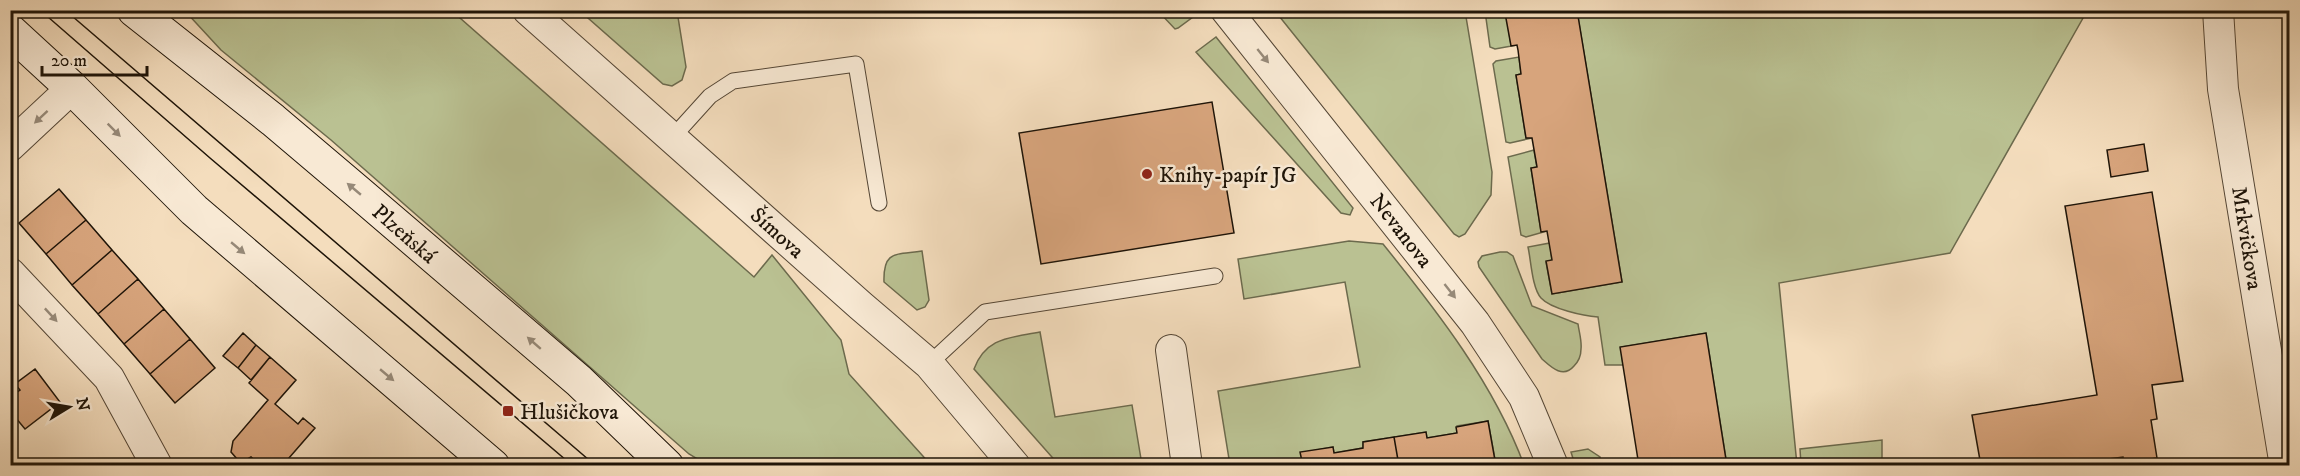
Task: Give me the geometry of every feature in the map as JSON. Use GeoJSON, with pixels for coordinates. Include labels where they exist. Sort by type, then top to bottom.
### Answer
{"type":"FeatureCollection","features":[{"type":"Feature","properties":{"kind":"main road","name":"Plzeňská"},"geometry":{"type":"LineString","coordinates":[[134,10],[307,149],[579,381],[668,465]]}},
{"type":"Feature","properties":{"kind":"main road"},"geometry":{"type":"LineString","coordinates":[[10,31],[72,88],[194,210],[493,465]]}},
{"type":"Feature","properties":{"kind":"street","name":"Šímova"},"geometry":{"type":"LineString","coordinates":[[528,10],[929,364],[1015,465]]}},
{"type":"Feature","properties":{"kind":"street","name":"Nevanova"},"geometry":{"type":"LineString","coordinates":[[1226,10],[1475,323],[1524,397],[1553,465]]}},
{"type":"Feature","properties":{"kind":"street","name":"Mrkvičkova"},"geometry":{"type":"LineString","coordinates":[[2218,10],[2223,89],[2285,465]]}},
{"type":"Feature","properties":{"kind":"street"},"geometry":{"type":"LineString","coordinates":[[10,146],[72,88]]}},
{"type":"Feature","properties":{"kind":"street"},"geometry":{"type":"LineString","coordinates":[[10,273],[109,378],[157,465]]}},
{"type":"Feature","properties":{"kind":"street"},"geometry":{"type":"LineString","coordinates":[[1171,350],[1187,465]]}},
{"type":"Feature","properties":{"kind":"lane"},"geometry":{"type":"LineString","coordinates":[[672,138],[710,96],[733,81],[856,64],[879,203]]}},
{"type":"Feature","properties":{"kind":"lane"},"geometry":{"type":"LineString","coordinates":[[929,364],[985,312],[1215,276]]}},
{"type":"Feature","properties":{"kind":"green space"},"geometry":{"type":"Polygon","coordinates":[[[185,11],[452,11],[754,277],[772,255],[841,340],[849,374],[931,465],[709,466],[689,454],[331,140],[221,50],[185,11]]]}},
{"type":"Feature","properties":{"kind":"green space"},"geometry":{"type":"Polygon","coordinates":[[[580,11],[677,11],[686,67],[682,80],[672,86],[663,84],[580,11]]]}},
{"type":"Feature","properties":{"kind":"green space"},"geometry":{"type":"Polygon","coordinates":[[[1158,11],[1195,11],[1197,14],[1175,29],[1158,11]]]}},
{"type":"Feature","properties":{"kind":"green space"},"geometry":{"type":"Polygon","coordinates":[[[1275,11],[1465,11],[1492,172],[1491,195],[1465,234],[1459,237],[1454,234],[1275,11]]]}},
{"type":"Feature","properties":{"kind":"green space"},"geometry":{"type":"Polygon","coordinates":[[[1485,11],[1520,11],[1506,13],[1511,45],[1517,45],[1495,49],[1490,47],[1485,11]]]}},
{"type":"Feature","properties":{"kind":"green space"},"geometry":{"type":"Polygon","coordinates":[[[1577,11],[2087,11],[1950,253],[1779,283],[1797,465],[1727,465],[1706,333],[1621,347],[1623,365],[1605,365],[1598,317],[1560,309],[1541,298],[1536,288],[1528,247],[1550,243],[1552,260],[1546,262],[1552,294],[1622,282],[1577,11]]]}},
{"type":"Feature","properties":{"kind":"green space"},"geometry":{"type":"Polygon","coordinates":[[[1216,37],[1353,208],[1350,215],[1341,213],[1196,52],[1216,37]]]}},
{"type":"Feature","properties":{"kind":"green space"},"geometry":{"type":"Polygon","coordinates":[[[1519,57],[1521,74],[1516,75],[1526,138],[1532,138],[1510,143],[1506,142],[1493,64],[1496,61],[1519,57]]]}},
{"type":"Feature","properties":{"kind":"green space"},"geometry":{"type":"Polygon","coordinates":[[[1534,150],[1537,167],[1531,168],[1541,231],[1547,231],[1526,237],[1521,235],[1508,157],[1534,150]]]}},
{"type":"Feature","properties":{"kind":"green space"},"geometry":{"type":"Polygon","coordinates":[[[1349,241],[1383,244],[1403,269],[1443,322],[1480,377],[1512,435],[1524,465],[1496,465],[1488,421],[1457,426],[1457,433],[1427,438],[1426,432],[1363,442],[1363,448],[1334,453],[1333,447],[1301,453],[1303,465],[1230,465],[1218,391],[1360,367],[1345,282],[1244,299],[1238,259],[1349,241]]]}},
{"type":"Feature","properties":{"kind":"green space"},"geometry":{"type":"Polygon","coordinates":[[[922,251],[929,300],[925,307],[917,310],[884,282],[884,272],[886,264],[893,256],[922,251]]]}},
{"type":"Feature","properties":{"kind":"green space"},"geometry":{"type":"Polygon","coordinates":[[[1507,252],[1513,256],[1532,306],[1578,324],[1581,354],[1570,370],[1561,372],[1542,359],[1479,267],[1478,262],[1482,256],[1507,252]]]}},
{"type":"Feature","properties":{"kind":"green space"},"geometry":{"type":"Polygon","coordinates":[[[1040,332],[1055,417],[1132,405],[1142,465],[1059,465],[974,369],[979,358],[992,345],[1009,338],[1040,332]]]}},
{"type":"Feature","properties":{"kind":"green space"},"geometry":{"type":"Polygon","coordinates":[[[1882,440],[1882,465],[1801,465],[1800,449],[1882,440]]]}},
{"type":"Feature","properties":{"kind":"green space"},"geometry":{"type":"Polygon","coordinates":[[[1588,449],[1600,457],[1601,465],[1575,465],[1571,452],[1588,449]]]}},
{"type":"Feature","properties":{"kind":"building"},"geometry":{"type":"Polygon","coordinates":[[[1520,10],[1577,10],[1622,282],[1552,294],[1546,261],[1552,260],[1547,231],[1541,232],[1531,168],[1537,167],[1532,138],[1526,138],[1516,75],[1521,74],[1518,50],[1517,45],[1511,46],[1505,13],[1520,10]]]}},
{"type":"Feature","properties":{"kind":"building"},"geometry":{"type":"Polygon","coordinates":[[[1212,102],[1234,233],[1041,264],[1019,133],[1212,102]]]}},
{"type":"Feature","properties":{"kind":"building"},"geometry":{"type":"Polygon","coordinates":[[[2144,144],[2148,171],[2111,177],[2107,150],[2144,144]]]}},
{"type":"Feature","properties":{"kind":"building"},"geometry":{"type":"Polygon","coordinates":[[[59,189],[86,220],[46,254],[19,223],[59,189]]]}},
{"type":"Feature","properties":{"kind":"building"},"geometry":{"type":"Polygon","coordinates":[[[2152,192],[2183,381],[2152,385],[2157,419],[2151,420],[2157,458],[2124,463],[2123,457],[2094,461],[2095,466],[1981,466],[1972,415],[2097,395],[2065,206],[2152,192]]]}},
{"type":"Feature","properties":{"kind":"building"},"geometry":{"type":"Polygon","coordinates":[[[86,220],[112,250],[72,285],[46,254],[86,220]]]}},
{"type":"Feature","properties":{"kind":"building"},"geometry":{"type":"Polygon","coordinates":[[[112,250],[138,279],[98,314],[72,285],[112,250]]]}},
{"type":"Feature","properties":{"kind":"building"},"geometry":{"type":"Polygon","coordinates":[[[138,279],[164,309],[124,344],[98,314],[138,279]]]}},
{"type":"Feature","properties":{"kind":"building"},"geometry":{"type":"Polygon","coordinates":[[[164,309],[190,339],[150,374],[124,344],[164,309]]]}},
{"type":"Feature","properties":{"kind":"building"},"geometry":{"type":"Polygon","coordinates":[[[243,333],[256,345],[238,368],[223,356],[243,333]]]}},
{"type":"Feature","properties":{"kind":"building"},"geometry":{"type":"Polygon","coordinates":[[[1706,333],[1727,466],[1639,466],[1620,347],[1706,333]]]}},
{"type":"Feature","properties":{"kind":"building"},"geometry":{"type":"Polygon","coordinates":[[[190,339],[215,368],[175,403],[150,374],[190,339]]]}},
{"type":"Feature","properties":{"kind":"building"},"geometry":{"type":"Polygon","coordinates":[[[256,345],[270,357],[251,380],[238,368],[256,345]]]}},
{"type":"Feature","properties":{"kind":"building"},"geometry":{"type":"Polygon","coordinates":[[[270,357],[296,380],[275,404],[298,424],[303,418],[315,428],[282,466],[261,466],[251,457],[244,461],[238,460],[231,452],[233,441],[268,400],[249,383],[270,357]]]}},
{"type":"Feature","properties":{"kind":"building"},"geometry":{"type":"Polygon","coordinates":[[[35,369],[60,402],[25,429],[10,411],[10,397],[20,390],[15,384],[35,369]]]}},
{"type":"Feature","properties":{"kind":"building"},"geometry":{"type":"Polygon","coordinates":[[[1488,421],[1496,466],[1399,466],[1394,437],[1426,432],[1427,438],[1457,433],[1456,427],[1488,421]]]}},
{"type":"Feature","properties":{"kind":"building"},"geometry":{"type":"Polygon","coordinates":[[[1394,437],[1399,466],[1303,466],[1300,452],[1333,447],[1334,453],[1363,448],[1363,442],[1394,437]]]}},
{"type":"Feature","properties":{"kind":"tram line"},"geometry":{"type":"LineString","coordinates":[[40,10],[210,158],[573,466]]}},
{"type":"Feature","properties":{"kind":"tram line"},"geometry":{"type":"LineString","coordinates":[[65,10],[596,466]]}},
{"type":"Feature","properties":{"kind":"place","name":"Knihy-papír JG"},"geometry":{"type":"Point","coordinates":[1147,174]}},
{"type":"Feature","properties":{"kind":"place","name":"Hlušičkova"},"geometry":{"type":"Point","coordinates":[508,411]}}]}
